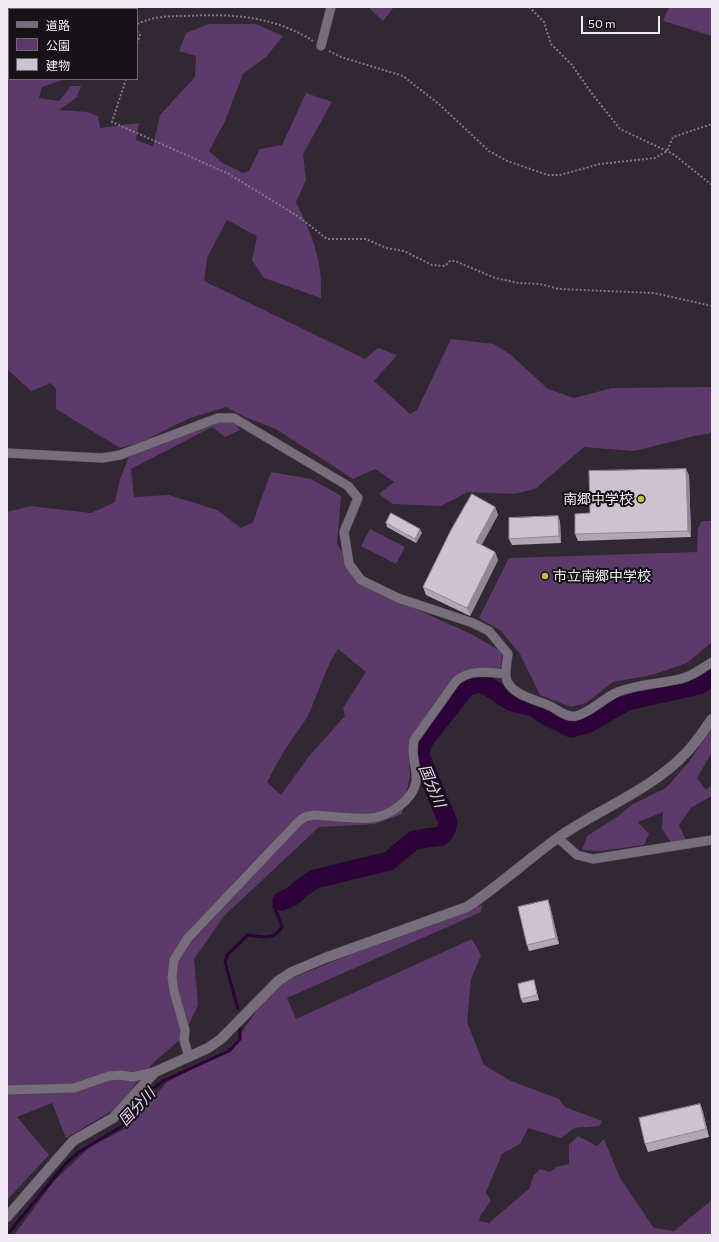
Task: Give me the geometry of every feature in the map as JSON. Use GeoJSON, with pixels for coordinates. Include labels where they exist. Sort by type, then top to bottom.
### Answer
{"type":"FeatureCollection","features":[{"type":"Feature","properties":{"kind":"street"},"geometry":{"type":"LineString","coordinates":[[321,46],[332,7]]}},
{"type":"Feature","properties":{"kind":"street"},"geometry":{"type":"LineString","coordinates":[[7,453],[102,458],[120,455],[218,418],[234,418],[348,486],[358,498],[344,532],[349,564],[361,580],[398,598],[473,622],[489,631],[508,654],[506,674],[508,682],[519,693],[549,705],[569,716],[575,716],[589,711],[615,693],[628,688],[681,679],[697,673],[712,662]]}},
{"type":"Feature","properties":{"kind":"street"},"geometry":{"type":"LineString","coordinates":[[189,1057],[184,1040],[185,1030],[174,992],[172,977],[174,960],[186,938],[299,821],[313,815],[372,818],[400,806],[409,796],[416,783],[416,774],[411,751],[414,740],[456,681],[464,674],[475,672],[506,674]]}},
{"type":"Feature","properties":{"kind":"street"},"geometry":{"type":"LineString","coordinates":[[7,1090],[74,1088],[109,1076],[121,1075],[132,1078],[155,1072],[208,1048],[221,1039],[278,981],[292,972],[386,935],[467,907],[485,895],[519,866],[558,838],[585,820],[634,793],[669,768],[687,753],[712,719]]}},
{"type":"Feature","properties":{"kind":"street"},"geometry":{"type":"LineString","coordinates":[[558,838],[577,855],[592,859],[712,840]]}},
{"type":"Feature","properties":{"kind":"street"},"geometry":{"type":"LineString","coordinates":[[7,1217],[73,1141],[113,1118],[155,1072]]}},
{"type":"Feature","properties":{"kind":"path"},"geometry":{"type":"LineString","coordinates":[[529,7],[544,22],[551,44],[572,65],[592,95],[620,129],[673,154],[712,185]]}},
{"type":"Feature","properties":{"kind":"path"},"geometry":{"type":"LineString","coordinates":[[138,24],[152,17],[232,15],[260,19],[297,31],[341,57],[403,76],[440,105],[489,151],[508,161],[548,175],[560,175],[600,164],[655,158],[667,151],[673,137],[712,124]]}},
{"type":"Feature","properties":{"kind":"path"},"geometry":{"type":"LineString","coordinates":[[126,80],[112,122],[229,174],[299,217],[327,238],[366,239],[386,248],[404,251],[438,267],[445,266],[450,261],[455,261],[495,278],[519,283],[540,284],[559,288],[654,293],[712,306]]}},
{"type":"Feature","properties":{"kind":"green space"},"geometry":{"type":"Polygon","coordinates":[[[368,7],[394,7],[383,21],[368,7]]]}},
{"type":"Feature","properties":{"kind":"green space"},"geometry":{"type":"Polygon","coordinates":[[[669,7],[712,7],[712,36],[663,21],[669,7]]]}},
{"type":"Feature","properties":{"kind":"green space"},"geometry":{"type":"Polygon","coordinates":[[[209,24],[256,24],[283,36],[266,57],[243,74],[225,121],[209,151],[221,162],[243,173],[249,171],[260,149],[282,145],[306,93],[332,102],[303,154],[306,180],[296,202],[315,248],[320,272],[321,298],[264,278],[252,260],[257,236],[227,220],[207,258],[204,281],[365,359],[378,348],[397,355],[374,381],[410,414],[417,410],[451,339],[494,344],[511,355],[548,389],[574,398],[612,388],[712,387],[712,433],[634,451],[584,447],[535,489],[514,494],[468,492],[441,506],[393,504],[379,494],[394,482],[375,469],[353,479],[276,429],[245,417],[226,407],[190,418],[139,443],[120,448],[56,409],[56,389],[51,383],[31,391],[7,369],[7,69],[8,80],[62,80],[42,87],[39,98],[59,101],[71,86],[81,86],[77,97],[59,110],[87,112],[98,116],[100,128],[139,123],[136,140],[153,146],[160,115],[195,77],[196,56],[179,51],[186,33],[209,24]]]}},
{"type":"Feature","properties":{"kind":"green space"},"geometry":{"type":"Polygon","coordinates":[[[219,421],[235,423],[240,430],[225,437],[212,427],[131,469],[134,497],[169,495],[217,510],[241,528],[253,522],[271,472],[311,479],[341,496],[337,543],[357,582],[473,635],[502,652],[501,667],[496,671],[453,681],[408,744],[410,776],[402,814],[375,824],[319,827],[224,916],[194,959],[198,1005],[183,1037],[153,1063],[115,1109],[66,1138],[52,1103],[17,1117],[49,1155],[7,1200],[7,512],[30,506],[91,513],[115,502],[120,479],[129,457],[219,421]],[[338,649],[330,662],[308,716],[284,751],[267,782],[281,795],[309,756],[345,716],[343,708],[366,672],[338,649]]]}},
{"type":"Feature","properties":{"kind":"green space"},"geometry":{"type":"Polygon","coordinates":[[[702,521],[712,521],[712,642],[687,663],[652,675],[613,682],[586,703],[571,707],[540,695],[520,654],[500,630],[479,618],[509,558],[697,552],[698,528],[702,521]]]}},
{"type":"Feature","properties":{"kind":"green space"},"geometry":{"type":"Polygon","coordinates":[[[370,529],[405,547],[396,564],[361,546],[370,529]]]}},
{"type":"Feature","properties":{"kind":"green space"},"geometry":{"type":"Polygon","coordinates":[[[712,728],[712,752],[697,778],[706,790],[712,785],[712,796],[692,807],[679,825],[686,840],[671,842],[662,829],[663,812],[638,822],[649,834],[644,845],[601,851],[582,850],[587,836],[620,815],[631,805],[666,788],[688,763],[712,728]]]}},
{"type":"Feature","properties":{"kind":"green space"},"geometry":{"type":"Polygon","coordinates":[[[482,905],[481,912],[287,998],[296,1019],[472,939],[481,955],[471,979],[467,1022],[484,1065],[511,1081],[559,1099],[565,1107],[602,1121],[599,1126],[574,1128],[561,1138],[528,1128],[520,1144],[502,1154],[486,1192],[491,1201],[480,1216],[479,1221],[489,1223],[530,1188],[533,1176],[540,1169],[550,1172],[556,1167],[569,1164],[569,1145],[578,1136],[597,1146],[604,1139],[620,1178],[654,1228],[674,1231],[712,1200],[712,1235],[14,1235],[54,1181],[91,1146],[125,1129],[167,1082],[230,1049],[262,1003],[283,982],[344,957],[482,905]]]}},
{"type":"Feature","properties":{"kind":"shaded area"},"geometry":{"type":"Polygon","coordinates":[[[7,7],[43,7],[44,8],[8,8],[7,75],[7,7]]]}},
{"type":"Feature","properties":{"kind":"building","name":"南郷中学校"},"geometry":{"type":"Polygon","coordinates":[[[686,469],[688,531],[575,534],[575,514],[590,513],[589,471],[686,469]]]}},
{"type":"Feature","properties":{"kind":"building"},"geometry":{"type":"Polygon","coordinates":[[[472,494],[495,507],[476,542],[495,552],[467,608],[423,587],[451,530],[472,494]]]}},
{"type":"Feature","properties":{"kind":"building"},"geometry":{"type":"Polygon","coordinates":[[[391,513],[420,529],[415,539],[386,523],[391,513]]]}},
{"type":"Feature","properties":{"kind":"building"},"geometry":{"type":"Polygon","coordinates":[[[558,516],[559,536],[509,539],[509,518],[558,516]]]}},
{"type":"Feature","properties":{"kind":"building"},"geometry":{"type":"Polygon","coordinates":[[[548,900],[556,938],[527,945],[518,907],[548,900]]]}},
{"type":"Feature","properties":{"kind":"building"},"geometry":{"type":"Polygon","coordinates":[[[534,980],[537,995],[521,999],[518,984],[534,980]]]}},
{"type":"Feature","properties":{"kind":"building"},"geometry":{"type":"Polygon","coordinates":[[[700,1104],[706,1129],[645,1144],[639,1118],[700,1104]]]}},
{"type":"Feature","properties":{"kind":"waterway","name":"国分川"},"geometry":{"type":"LineString","coordinates":[[282,901],[293,896],[300,889],[315,879],[389,861],[414,840],[441,836],[446,830],[448,822],[420,756],[421,747],[425,739],[467,686],[479,683],[486,685],[512,702],[534,707],[545,715],[571,728],[587,724],[627,701],[699,685],[712,676]]}},
{"type":"Feature","properties":{"kind":"waterway","name":"国分川"},"geometry":{"type":"LineString","coordinates":[[238,1009],[225,962],[228,954],[248,935],[268,937],[276,934],[282,926],[274,906],[276,902],[282,901]]}},
{"type":"Feature","properties":{"kind":"waterway","name":"国分川"},"geometry":{"type":"LineString","coordinates":[[7,1235],[66,1163],[79,1152],[124,1125],[155,1087],[163,1081],[229,1051],[240,1039],[240,1029]]}},
{"type":"Feature","properties":{"kind":"place","name":"南郷中学校"},"geometry":{"type":"Point","coordinates":[641,499]}},
{"type":"Feature","properties":{"kind":"place","name":"市立南郷中学校"},"geometry":{"type":"Point","coordinates":[545,576]}}]}
